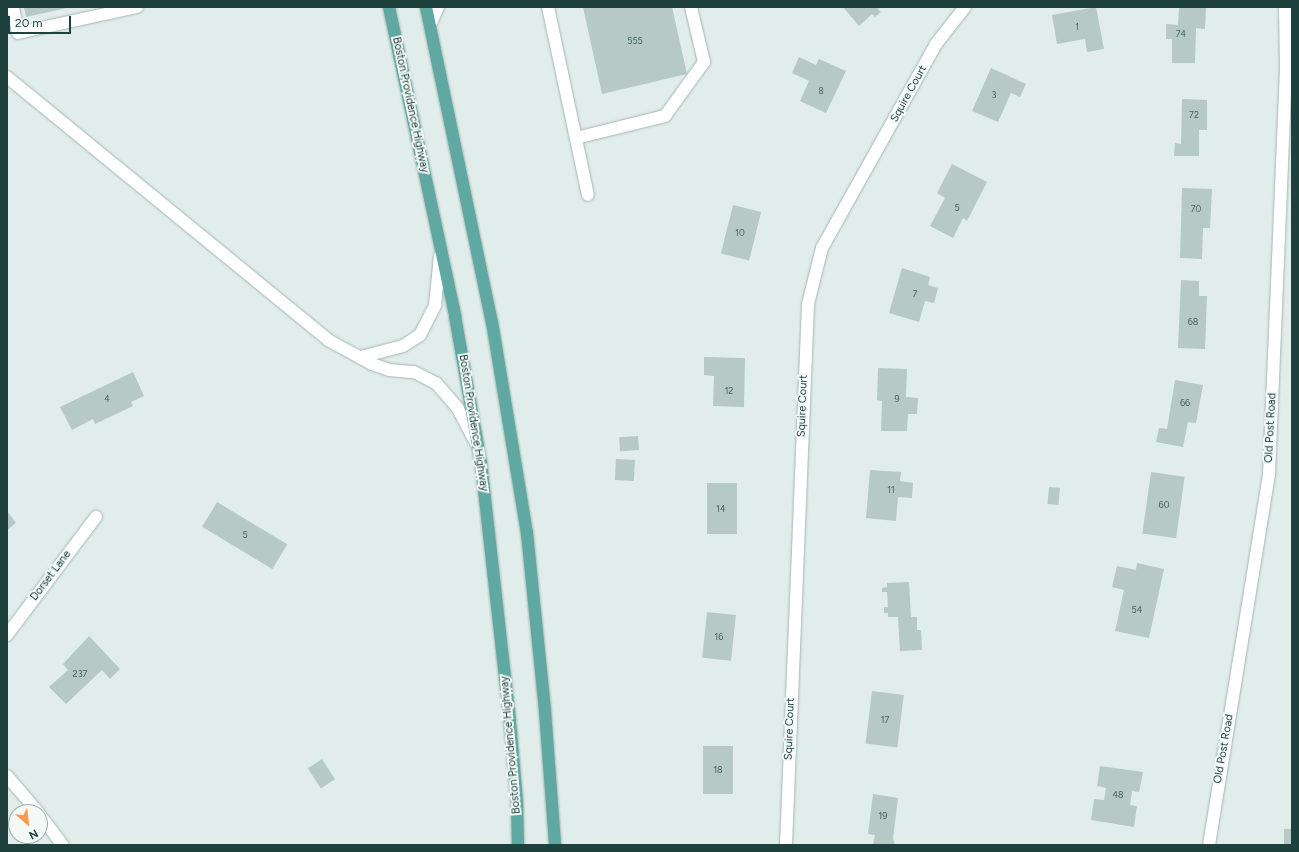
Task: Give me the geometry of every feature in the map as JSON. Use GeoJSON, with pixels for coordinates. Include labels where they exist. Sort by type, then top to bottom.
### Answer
{"type":"FeatureCollection","features":[{"type":"Feature","properties":{"kind":"main road","name":"Boston Providence Highway"},"geometry":{"type":"LineString","coordinates":[[389,7],[441,248],[477,446],[510,722],[517,802],[518,845]]}},
{"type":"Feature","properties":{"kind":"main road"},"geometry":{"type":"LineString","coordinates":[[426,7],[492,322],[527,533],[544,704],[555,845]]}},
{"type":"Feature","properties":{"kind":"street"},"geometry":{"type":"LineString","coordinates":[[12,7],[18,33],[137,7]]}},
{"type":"Feature","properties":{"kind":"street"},"geometry":{"type":"LineString","coordinates":[[430,25],[438,7]]}},
{"type":"Feature","properties":{"kind":"street"},"geometry":{"type":"LineString","coordinates":[[548,7],[588,195]]}},
{"type":"Feature","properties":{"kind":"street"},"geometry":{"type":"LineString","coordinates":[[576,138],[665,116],[704,62],[691,7]]}},
{"type":"Feature","properties":{"kind":"street","name":"Squire Court"},"geometry":{"type":"LineString","coordinates":[[786,845],[808,304],[822,248],[936,44],[965,7]]}},
{"type":"Feature","properties":{"kind":"street","name":"Old Post Road"},"geometry":{"type":"LineString","coordinates":[[1209,845],[1269,474],[1286,70],[1285,7]]}},
{"type":"Feature","properties":{"kind":"street"},"geometry":{"type":"LineString","coordinates":[[7,77],[328,340],[389,370],[420,374],[436,383],[457,407],[477,446]]}},
{"type":"Feature","properties":{"kind":"street"},"geometry":{"type":"LineString","coordinates":[[361,357],[403,346],[420,335],[435,305],[441,248]]}},
{"type":"Feature","properties":{"kind":"street","name":"Dorset Lane"},"geometry":{"type":"LineString","coordinates":[[7,635],[96,517]]}},
{"type":"Feature","properties":{"kind":"street"},"geometry":{"type":"LineString","coordinates":[[7,776],[31,804]]}},
{"type":"Feature","properties":{"kind":"street"},"geometry":{"type":"LineString","coordinates":[[48,825],[63,845]]}},
{"type":"Feature","properties":{"kind":"building"},"geometry":{"type":"Polygon","coordinates":[[[24,7],[67,7],[67,8],[26,17],[24,7]]]}},
{"type":"Feature","properties":{"kind":"building"},"geometry":{"type":"Polygon","coordinates":[[[583,7],[672,7],[687,74],[602,94],[583,7]]]}},
{"type":"Feature","properties":{"kind":"building"},"geometry":{"type":"Polygon","coordinates":[[[843,7],[880,7],[878,9],[881,12],[875,17],[872,14],[859,26],[843,7]]]}},
{"type":"Feature","properties":{"kind":"building"},"geometry":{"type":"Polygon","coordinates":[[[1096,7],[1104,49],[1087,52],[1085,39],[1057,44],[1052,15],[1096,7]]]}},
{"type":"Feature","properties":{"kind":"building"},"geometry":{"type":"Polygon","coordinates":[[[1179,7],[1206,7],[1205,29],[1196,28],[1195,63],[1172,63],[1172,39],[1166,39],[1166,24],[1178,25],[1179,7]]]}},
{"type":"Feature","properties":{"kind":"building"},"geometry":{"type":"Polygon","coordinates":[[[799,57],[816,65],[819,59],[846,71],[826,113],[800,101],[809,81],[792,73],[799,57]]]}},
{"type":"Feature","properties":{"kind":"building"},"geometry":{"type":"Polygon","coordinates":[[[991,68],[1026,84],[1020,97],[1011,93],[998,122],[972,111],[991,68]]]}},
{"type":"Feature","properties":{"kind":"building"},"geometry":{"type":"Polygon","coordinates":[[[1182,99],[1207,100],[1207,130],[1199,130],[1199,156],[1174,156],[1175,143],[1181,144],[1182,99]]]}},
{"type":"Feature","properties":{"kind":"building"},"geometry":{"type":"Polygon","coordinates":[[[952,164],[987,182],[967,221],[963,218],[953,238],[930,226],[945,198],[937,193],[952,164]]]}},
{"type":"Feature","properties":{"kind":"building"},"geometry":{"type":"Polygon","coordinates":[[[1182,188],[1212,189],[1210,228],[1203,228],[1202,259],[1180,258],[1182,188]]]}},
{"type":"Feature","properties":{"kind":"building"},"geometry":{"type":"Polygon","coordinates":[[[733,205],[761,212],[749,261],[721,254],[733,205]]]}},
{"type":"Feature","properties":{"kind":"building"},"geometry":{"type":"Polygon","coordinates":[[[902,268],[930,277],[928,285],[938,288],[934,303],[925,301],[919,322],[889,313],[902,268]]]}},
{"type":"Feature","properties":{"kind":"building"},"geometry":{"type":"Polygon","coordinates":[[[1181,280],[1199,281],[1199,296],[1207,296],[1205,349],[1178,348],[1181,280]]]}},
{"type":"Feature","properties":{"kind":"building"},"geometry":{"type":"Polygon","coordinates":[[[704,357],[745,358],[744,407],[713,406],[714,376],[704,375],[704,357]]]}},
{"type":"Feature","properties":{"kind":"building"},"geometry":{"type":"Polygon","coordinates":[[[878,368],[907,369],[906,397],[918,398],[917,414],[908,414],[907,431],[881,431],[882,401],[877,400],[878,368]]]}},
{"type":"Feature","properties":{"kind":"building"},"geometry":{"type":"Polygon","coordinates":[[[133,372],[144,396],[131,402],[133,406],[95,424],[93,419],[72,430],[60,407],[133,372]]]}},
{"type":"Feature","properties":{"kind":"building"},"geometry":{"type":"Polygon","coordinates":[[[1175,380],[1203,385],[1196,423],[1188,422],[1183,447],[1156,442],[1159,428],[1167,429],[1175,380]]]}},
{"type":"Feature","properties":{"kind":"building"},"geometry":{"type":"Polygon","coordinates":[[[638,436],[639,450],[620,451],[619,437],[638,436]]]}},
{"type":"Feature","properties":{"kind":"building"},"geometry":{"type":"Polygon","coordinates":[[[616,459],[635,460],[634,481],[615,480],[616,459]]]}},
{"type":"Feature","properties":{"kind":"building"},"geometry":{"type":"Polygon","coordinates":[[[870,470],[901,472],[900,481],[913,483],[912,498],[898,497],[896,521],[866,518],[870,470]]]}},
{"type":"Feature","properties":{"kind":"building"},"geometry":{"type":"Polygon","coordinates":[[[1151,472],[1185,477],[1176,538],[1142,533],[1151,472]]]}},
{"type":"Feature","properties":{"kind":"building"},"geometry":{"type":"Polygon","coordinates":[[[707,483],[737,483],[737,534],[707,534],[707,483]]]}},
{"type":"Feature","properties":{"kind":"building"},"geometry":{"type":"Polygon","coordinates":[[[1049,487],[1060,488],[1058,505],[1048,504],[1049,487]]]}},
{"type":"Feature","properties":{"kind":"building"},"geometry":{"type":"Polygon","coordinates":[[[217,502],[287,544],[272,569],[202,527],[217,502]]]}},
{"type":"Feature","properties":{"kind":"building"},"geometry":{"type":"Polygon","coordinates":[[[7,511],[16,523],[7,530],[7,511]]]}},
{"type":"Feature","properties":{"kind":"building"},"geometry":{"type":"Polygon","coordinates":[[[1137,563],[1164,569],[1149,638],[1115,631],[1124,590],[1112,587],[1117,566],[1136,570],[1137,563]]]}},
{"type":"Feature","properties":{"kind":"building"},"geometry":{"type":"Polygon","coordinates":[[[909,582],[911,617],[917,617],[917,630],[921,630],[922,650],[900,651],[898,617],[888,617],[888,613],[884,613],[884,607],[888,607],[887,592],[882,592],[882,588],[887,587],[887,583],[909,582]]]}},
{"type":"Feature","properties":{"kind":"building"},"geometry":{"type":"Polygon","coordinates":[[[707,612],[736,615],[731,661],[702,658],[707,612]]]}},
{"type":"Feature","properties":{"kind":"building"},"geometry":{"type":"Polygon","coordinates":[[[89,636],[120,669],[110,679],[102,670],[66,704],[49,687],[68,670],[63,664],[89,636]]]}},
{"type":"Feature","properties":{"kind":"building"},"geometry":{"type":"Polygon","coordinates":[[[872,691],[904,695],[897,748],[866,744],[872,691]]]}},
{"type":"Feature","properties":{"kind":"building"},"geometry":{"type":"Polygon","coordinates":[[[703,746],[733,746],[733,794],[703,794],[703,746]]]}},
{"type":"Feature","properties":{"kind":"building"},"geometry":{"type":"Polygon","coordinates":[[[322,759],[335,779],[321,788],[308,768],[322,759]]]}},
{"type":"Feature","properties":{"kind":"building"},"geometry":{"type":"Polygon","coordinates":[[[1100,766],[1143,772],[1139,792],[1132,791],[1130,805],[1137,806],[1134,827],[1091,820],[1094,799],[1104,800],[1106,788],[1097,786],[1100,766]]]}},
{"type":"Feature","properties":{"kind":"building"},"geometry":{"type":"Polygon","coordinates":[[[873,794],[898,798],[893,838],[895,845],[873,845],[875,835],[868,834],[873,794]]]}},
{"type":"Feature","properties":{"kind":"building"},"geometry":{"type":"Polygon","coordinates":[[[1284,829],[1292,829],[1292,845],[1284,845],[1284,829]]]}}]}
